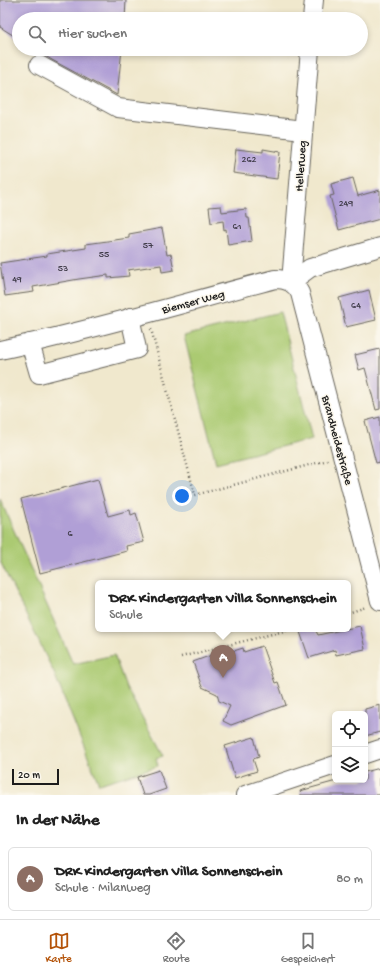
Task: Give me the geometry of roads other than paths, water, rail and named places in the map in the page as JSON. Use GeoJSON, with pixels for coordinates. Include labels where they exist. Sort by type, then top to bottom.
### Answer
{"type":"FeatureCollection","features":[{"type":"Feature","properties":{"kind":"street"},"geometry":{"type":"LineString","coordinates":[[313,12],[314,0]]}},
{"type":"Feature","properties":{"kind":"street","name":"Hellerweg"},"geometry":{"type":"LineString","coordinates":[[291,282],[309,56]]}},
{"type":"Feature","properties":{"kind":"street"},"geometry":{"type":"LineString","coordinates":[[39,65],[118,108],[303,130]]}},
{"type":"Feature","properties":{"kind":"street"},"geometry":{"type":"LineString","coordinates":[[291,282],[310,268],[380,247]]}},
{"type":"Feature","properties":{"kind":"street","name":"Biemser Weg"},"geometry":{"type":"LineString","coordinates":[[0,350],[147,313],[275,278],[284,279],[291,282]]}},
{"type":"Feature","properties":{"kind":"street","name":"Brandheidestraße"},"geometry":{"type":"LineString","coordinates":[[291,282],[297,287],[300,293],[380,601]]}},
{"type":"Feature","properties":{"kind":"street"},"geometry":{"type":"LineString","coordinates":[[30,343],[39,374],[137,348],[130,317]]}},
{"type":"Feature","properties":{"kind":"street"},"geometry":{"type":"LineString","coordinates":[[368,753],[380,749]]}},
{"type":"Feature","properties":{"kind":"street"},"geometry":{"type":"LineString","coordinates":[[245,795],[332,766]]}},
{"type":"Feature","properties":{"kind":"place","name":"DRK Kindergarten Villa Sonnenschein"},"geometry":{"type":"Point","coordinates":[223,678]}}]}
